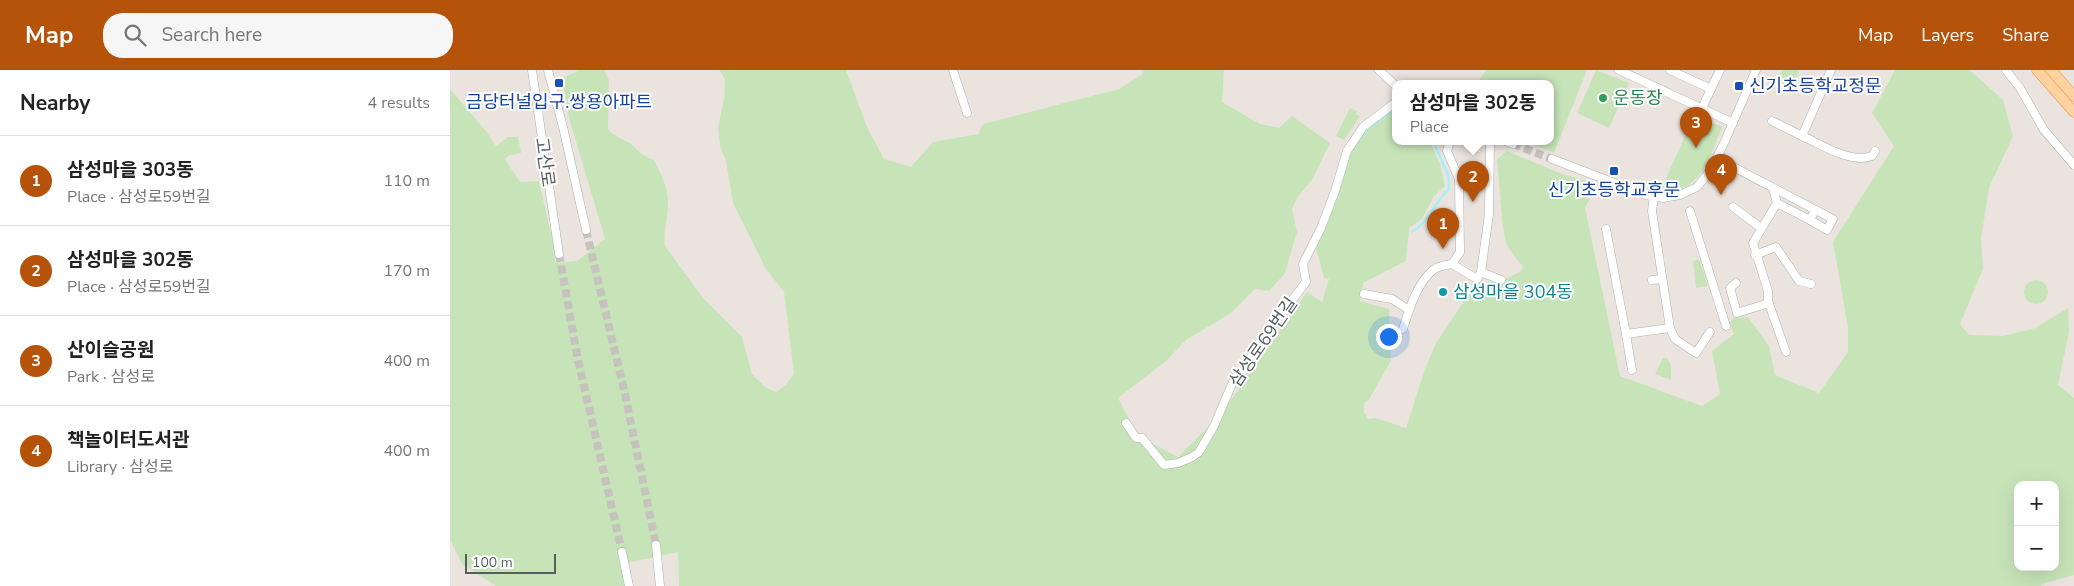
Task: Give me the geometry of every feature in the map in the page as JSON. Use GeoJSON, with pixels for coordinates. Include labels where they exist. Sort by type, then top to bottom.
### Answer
{"type":"FeatureCollection","features":[{"type":"Feature","properties":{"kind":"main road"},"geometry":{"type":"LineString","coordinates":[[2037,70],[2074,112]]}},
{"type":"Feature","properties":{"kind":"main road"},"geometry":{"type":"LineString","coordinates":[[2051,70],[2074,96]]}},
{"type":"Feature","properties":{"kind":"main road"},"geometry":{"type":"LineString","coordinates":[[2059,70],[2074,88]]}},
{"type":"Feature","properties":{"kind":"street","name":"고산로"},"geometry":{"type":"LineString","coordinates":[[532,70],[559,254]]}},
{"type":"Feature","properties":{"kind":"street","name":"고산로"},"geometry":{"type":"LineString","coordinates":[[548,70],[586,230]]}},
{"type":"Feature","properties":{"kind":"street"},"geometry":{"type":"LineString","coordinates":[[953,70],[967,113]]}},
{"type":"Feature","properties":{"kind":"street"},"geometry":{"type":"LineString","coordinates":[[1378,70],[1392,82]]}},
{"type":"Feature","properties":{"kind":"street"},"geometry":{"type":"LineString","coordinates":[[1619,70],[1733,123]]}},
{"type":"Feature","properties":{"kind":"street"},"geometry":{"type":"LineString","coordinates":[[1670,70],[1711,88]]}},
{"type":"Feature","properties":{"kind":"street"},"geometry":{"type":"LineString","coordinates":[[1702,108],[1720,70]]}},
{"type":"Feature","properties":{"kind":"street"},"geometry":{"type":"LineString","coordinates":[[1552,159],[1654,196],[1664,198],[1680,195],[1697,187],[1717,158],[1756,70]]}},
{"type":"Feature","properties":{"kind":"street"},"geometry":{"type":"LineString","coordinates":[[1802,136],[1831,70]]}},
{"type":"Feature","properties":{"kind":"street"},"geometry":{"type":"LineString","coordinates":[[2006,70],[2020,88],[2044,130],[2074,165]]}},
{"type":"Feature","properties":{"kind":"street","name":"삼성로69번길"},"geometry":{"type":"LineString","coordinates":[[1126,423],[1136,438],[1142,438],[1164,465],[1192,458],[1199,452],[1214,426],[1235,377],[1249,366],[1253,351],[1306,282],[1303,264],[1321,228],[1346,150],[1362,127],[1392,105]]}},
{"type":"Feature","properties":{"kind":"street"},"geometry":{"type":"LineString","coordinates":[[1772,121],[1853,158],[1863,159],[1872,156],[1875,151]]}},
{"type":"Feature","properties":{"kind":"street"},"geometry":{"type":"LineString","coordinates":[[1449,145],[1447,151],[1459,179],[1460,252],[1452,264]]}},
{"type":"Feature","properties":{"kind":"street"},"geometry":{"type":"LineString","coordinates":[[1479,276],[1489,214],[1490,145]]}},
{"type":"Feature","properties":{"kind":"street"},"geometry":{"type":"LineString","coordinates":[[1717,158],[1833,219],[1827,230],[1777,204]]}},
{"type":"Feature","properties":{"kind":"street"},"geometry":{"type":"LineString","coordinates":[[1773,188],[1777,204],[1753,243],[1755,255],[1768,291],[1769,303],[1786,352]]}},
{"type":"Feature","properties":{"kind":"street"},"geometry":{"type":"LineString","coordinates":[[1654,196],[1652,211],[1670,328],[1675,339],[1696,353],[1710,332]]}},
{"type":"Feature","properties":{"kind":"street"},"geometry":{"type":"LineString","coordinates":[[1733,207],[1761,228]]}},
{"type":"Feature","properties":{"kind":"street"},"geometry":{"type":"LineString","coordinates":[[1810,220],[1815,210]]}},
{"type":"Feature","properties":{"kind":"street"},"geometry":{"type":"LineString","coordinates":[[1690,211],[1726,326]]}},
{"type":"Feature","properties":{"kind":"street"},"geometry":{"type":"LineString","coordinates":[[1606,229],[1632,370]]}},
{"type":"Feature","properties":{"kind":"street"},"geometry":{"type":"LineString","coordinates":[[1755,255],[1776,247],[1798,282],[1811,284]]}},
{"type":"Feature","properties":{"kind":"street"},"geometry":{"type":"LineString","coordinates":[[1402,329],[1409,310],[1425,279],[1435,268],[1452,264],[1479,276],[1501,280]]}},
{"type":"Feature","properties":{"kind":"street"},"geometry":{"type":"LineString","coordinates":[[1652,280],[1662,279]]}},
{"type":"Feature","properties":{"kind":"street"},"geometry":{"type":"LineString","coordinates":[[1736,283],[1730,288],[1737,313],[1769,303]]}},
{"type":"Feature","properties":{"kind":"street"},"geometry":{"type":"LineString","coordinates":[[1364,294],[1392,299],[1409,310]]}},
{"type":"Feature","properties":{"kind":"street"},"geometry":{"type":"LineString","coordinates":[[1626,334],[1670,328]]}},
{"type":"Feature","properties":{"kind":"street"},"geometry":{"type":"LineString","coordinates":[[656,545],[660,586]]}},
{"type":"Feature","properties":{"kind":"street"},"geometry":{"type":"LineString","coordinates":[[622,552],[629,586]]}},
{"type":"Feature","properties":{"kind":"green space"},"geometry":{"type":"Polygon","coordinates":[[[580,70],[604,70],[609,80],[608,129],[631,144],[643,155],[654,160],[664,181],[668,204],[665,246],[703,298],[742,337],[752,374],[765,387],[776,392],[786,385],[794,374],[784,292],[766,269],[733,203],[726,161],[720,146],[718,127],[724,99],[725,79],[719,70],[846,70],[867,127],[884,159],[911,167],[933,142],[978,134],[983,124],[1119,89],[1141,75],[1144,70],[1224,70],[1222,102],[1260,124],[1279,128],[1292,116],[1330,143],[1312,180],[1298,196],[1292,209],[1297,232],[1285,273],[1269,291],[1255,289],[1231,313],[1186,340],[1166,361],[1118,398],[1138,436],[1178,457],[1222,413],[1307,292],[1322,302],[1329,279],[1324,277],[1315,245],[1341,186],[1347,159],[1370,124],[1392,106],[1392,145],[1432,145],[1440,164],[1445,186],[1434,196],[1422,219],[1409,228],[1406,261],[1363,283],[1360,301],[1389,309],[1391,361],[1368,401],[1364,403],[1364,412],[1368,419],[1375,418],[1406,428],[1425,369],[1436,343],[1477,282],[1500,282],[1521,271],[1523,267],[1507,246],[1503,228],[1497,159],[1507,151],[1562,174],[1597,184],[1585,208],[1620,376],[1702,406],[1720,394],[1712,351],[1734,334],[1730,322],[1734,318],[1748,317],[1769,346],[1775,375],[1819,393],[1848,352],[1848,328],[1833,242],[1894,146],[1872,113],[1895,70],[1970,70],[2003,100],[2013,136],[1989,188],[1981,239],[1983,269],[1960,324],[1969,335],[2003,336],[2035,328],[2068,308],[2069,332],[2058,385],[2074,398],[2074,575],[2040,586],[679,586],[678,552],[622,564],[627,586],[496,586],[462,564],[450,539],[450,89],[486,131],[496,146],[508,137],[518,137],[521,153],[510,155],[505,159],[501,153],[520,182],[539,181],[554,247],[555,263],[577,261],[605,239],[569,118],[562,78],[580,70]]]}},
{"type":"Feature","properties":{"kind":"green space"},"geometry":{"type":"Polygon","coordinates":[[[1486,70],[1587,70],[1554,153],[1535,145],[1554,145],[1554,80],[1479,80],[1486,70]]]}},
{"type":"Feature","properties":{"kind":"green space","name":"운동장"},"geometry":{"type":"Polygon","coordinates":[[[1596,70],[1629,83],[1609,128],[1577,113],[1596,70]]]}},
{"type":"Feature","properties":{"kind":"green space"},"geometry":{"type":"Polygon","coordinates":[[[1782,70],[1797,70],[1799,72],[1791,89],[1779,82],[1779,75],[1782,70]]]}},
{"type":"Feature","properties":{"kind":"green space"},"geometry":{"type":"Polygon","coordinates":[[[1350,108],[1357,111],[1356,114],[1360,116],[1344,140],[1336,136],[1350,108]]]}},
{"type":"Feature","properties":{"kind":"green space"},"geometry":{"type":"Polygon","coordinates":[[[1694,115],[1722,127],[1708,161],[1695,180],[1685,187],[1674,190],[1661,190],[1694,115]]]}},
{"type":"Feature","properties":{"kind":"green space"},"geometry":{"type":"Polygon","coordinates":[[[1699,259],[1708,286],[1696,288],[1693,261],[1699,259]]]}},
{"type":"Feature","properties":{"kind":"green space"},"geometry":{"type":"Polygon","coordinates":[[[2036,280],[2045,283],[2048,292],[2045,301],[2036,304],[2027,301],[2024,292],[2027,283],[2036,280]]]}},
{"type":"Feature","properties":{"kind":"green space"},"geometry":{"type":"Polygon","coordinates":[[[1663,358],[1667,358],[1671,365],[1671,380],[1655,374],[1663,358]]]}},
{"type":"Feature","properties":{"kind":"waterway"},"geometry":{"type":"LineString","coordinates":[[1360,139],[1367,129],[1392,111]]}},
{"type":"Feature","properties":{"kind":"waterway"},"geometry":{"type":"LineString","coordinates":[[1412,232],[1427,218],[1449,189],[1448,175],[1435,145]]}},
{"type":"Feature","properties":{"kind":"tunnel"},"geometry":{"type":"LineString","coordinates":[[1516,145],[1552,159]]}},
{"type":"Feature","properties":{"kind":"tunnel"},"geometry":{"type":"LineString","coordinates":[[586,230],[625,394],[656,545]]}},
{"type":"Feature","properties":{"kind":"tunnel"},"geometry":{"type":"LineString","coordinates":[[559,254],[578,360],[622,552]]}},
{"type":"Feature","properties":{"kind":"place","name":"금당터널입구.쌍용아파트"},"geometry":{"type":"Point","coordinates":[559,83]}},
{"type":"Feature","properties":{"kind":"place","name":"신기초등학교정문"},"geometry":{"type":"Point","coordinates":[1739,86]}},
{"type":"Feature","properties":{"kind":"place","name":"운동장"},"geometry":{"type":"Point","coordinates":[1603,98]}},
{"type":"Feature","properties":{"kind":"place","name":"산이슬공원"},"geometry":{"type":"Point","coordinates":[1696,148]}},
{"type":"Feature","properties":{"kind":"place","name":"신기초등학교후문"},"geometry":{"type":"Point","coordinates":[1614,171]}},
{"type":"Feature","properties":{"kind":"place","name":"책놀이터도서관"},"geometry":{"type":"Point","coordinates":[1721,195]}},
{"type":"Feature","properties":{"kind":"place","name":"삼성마을 302동"},"geometry":{"type":"Point","coordinates":[1473,202]}},
{"type":"Feature","properties":{"kind":"place","name":"삼성마을 303동"},"geometry":{"type":"Point","coordinates":[1443,249]}},
{"type":"Feature","properties":{"kind":"place","name":"삼성마을 304동"},"geometry":{"type":"Point","coordinates":[1443,292]}}]}
